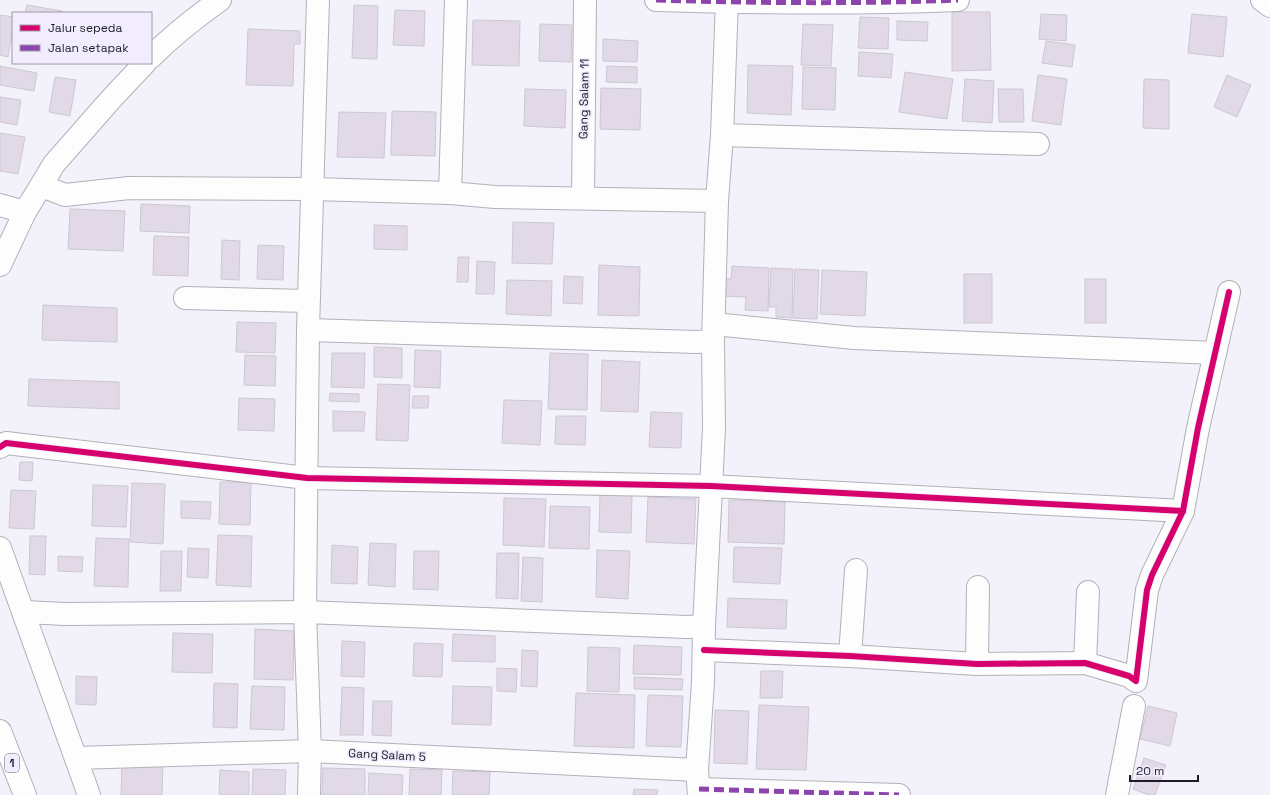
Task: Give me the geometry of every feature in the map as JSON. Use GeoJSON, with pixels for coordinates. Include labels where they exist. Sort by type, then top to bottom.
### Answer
{"type":"FeatureCollection","features":[{"type":"Feature","properties":{"kind":"main road"},"geometry":{"type":"LineString","coordinates":[[152,56],[220,0]]}},
{"type":"Feature","properties":{"kind":"main road"},"geometry":{"type":"LineString","coordinates":[[309,795],[310,751],[305,612],[308,301],[313,189],[318,0]]}},
{"type":"Feature","properties":{"kind":"main road"},"geometry":{"type":"LineString","coordinates":[[450,193],[456,0]]}},
{"type":"Feature","properties":{"kind":"main road","name":"Gang Salam 11"},"geometry":{"type":"LineString","coordinates":[[582,198],[586,0]]}},
{"type":"Feature","properties":{"kind":"main road"},"geometry":{"type":"LineString","coordinates":[[656,0],[900,2],[958,0]]}},
{"type":"Feature","properties":{"kind":"main road"},"geometry":{"type":"LineString","coordinates":[[1262,0],[1270,6]]}},
{"type":"Feature","properties":{"kind":"main road"},"geometry":{"type":"LineString","coordinates":[[698,785],[714,428],[714,333],[717,201],[722,135],[727,1]]}},
{"type":"Feature","properties":{"kind":"main road"},"geometry":{"type":"LineString","coordinates":[[52,190],[54,164],[144,64]]}},
{"type":"Feature","properties":{"kind":"main road"},"geometry":{"type":"LineString","coordinates":[[722,135],[1038,144]]}},
{"type":"Feature","properties":{"kind":"main road"},"geometry":{"type":"LineString","coordinates":[[0,265],[25,212],[52,190],[129,188],[313,189],[450,193],[495,197],[717,201]]}},
{"type":"Feature","properties":{"kind":"main road"},"geometry":{"type":"LineString","coordinates":[[0,205],[25,212]]}},
{"type":"Feature","properties":{"kind":"main road"},"geometry":{"type":"LineString","coordinates":[[704,650],[850,656],[977,664],[1085,663],[1129,676],[1136,681],[1147,590],[1152,575],[1183,511],[1198,428],[1229,292]]}},
{"type":"Feature","properties":{"kind":"main road"},"geometry":{"type":"LineString","coordinates":[[185,298],[308,301]]}},
{"type":"Feature","properties":{"kind":"main road"},"geometry":{"type":"LineString","coordinates":[[308,330],[689,342],[714,333],[1215,353]]}},
{"type":"Feature","properties":{"kind":"main road"},"geometry":{"type":"LineString","coordinates":[[0,447],[6,443],[307,478],[711,486],[1183,511]]}},
{"type":"Feature","properties":{"kind":"main road"},"geometry":{"type":"LineString","coordinates":[[0,548],[89,795]]}},
{"type":"Feature","properties":{"kind":"main road"},"geometry":{"type":"LineString","coordinates":[[850,656],[856,570]]}},
{"type":"Feature","properties":{"kind":"main road"},"geometry":{"type":"LineString","coordinates":[[977,664],[978,586]]}},
{"type":"Feature","properties":{"kind":"main road"},"geometry":{"type":"LineString","coordinates":[[1085,663],[1088,592]]}},
{"type":"Feature","properties":{"kind":"main road"},"geometry":{"type":"LineString","coordinates":[[24,612],[65,614],[305,612],[687,627],[704,626]]}},
{"type":"Feature","properties":{"kind":"main road"},"geometry":{"type":"LineString","coordinates":[[1117,795],[1134,706]]}},
{"type":"Feature","properties":{"kind":"main road","name":"1"},"geometry":{"type":"LineString","coordinates":[[0,731],[25,795]]}},
{"type":"Feature","properties":{"kind":"main road","name":"Gang Salam 5"},"geometry":{"type":"LineString","coordinates":[[76,758],[310,751],[698,785],[898,795]]}},
{"type":"Feature","properties":{"kind":"building"},"geometry":{"type":"Polygon","coordinates":[[[27,5],[62,11],[62,12],[25,12],[27,5]]]}},
{"type":"Feature","properties":{"kind":"building"},"geometry":{"type":"Polygon","coordinates":[[[354,5],[378,6],[377,59],[352,58],[354,5]]]}},
{"type":"Feature","properties":{"kind":"building"},"geometry":{"type":"Polygon","coordinates":[[[395,10],[425,11],[424,46],[393,45],[395,10]]]}},
{"type":"Feature","properties":{"kind":"building"},"geometry":{"type":"Polygon","coordinates":[[[952,12],[990,12],[991,70],[952,71],[952,12]]]}},
{"type":"Feature","properties":{"kind":"building"},"geometry":{"type":"Polygon","coordinates":[[[1041,14],[1067,15],[1066,41],[1039,39],[1041,14]]]}},
{"type":"Feature","properties":{"kind":"building"},"geometry":{"type":"Polygon","coordinates":[[[1192,14],[1227,17],[1223,57],[1188,53],[1192,14]]]}},
{"type":"Feature","properties":{"kind":"building"},"geometry":{"type":"Polygon","coordinates":[[[0,15],[12,17],[12,32],[8,57],[0,55],[0,15]]]}},
{"type":"Feature","properties":{"kind":"building"},"geometry":{"type":"Polygon","coordinates":[[[860,17],[889,18],[888,49],[858,48],[860,17]]]}},
{"type":"Feature","properties":{"kind":"building"},"geometry":{"type":"Polygon","coordinates":[[[473,20],[520,21],[519,66],[472,65],[473,20]]]}},
{"type":"Feature","properties":{"kind":"building"},"geometry":{"type":"Polygon","coordinates":[[[897,21],[928,22],[927,41],[897,40],[897,21]]]}},
{"type":"Feature","properties":{"kind":"building"},"geometry":{"type":"Polygon","coordinates":[[[540,24],[572,25],[571,62],[539,61],[540,24]]]}},
{"type":"Feature","properties":{"kind":"building"},"geometry":{"type":"Polygon","coordinates":[[[803,24],[833,25],[831,66],[801,65],[803,24]]]}},
{"type":"Feature","properties":{"kind":"building"},"geometry":{"type":"Polygon","coordinates":[[[248,29],[300,31],[300,44],[294,44],[293,86],[246,85],[248,29]]]}},
{"type":"Feature","properties":{"kind":"building"},"geometry":{"type":"Polygon","coordinates":[[[603,39],[638,41],[637,62],[603,61],[603,39]]]}},
{"type":"Feature","properties":{"kind":"building"},"geometry":{"type":"Polygon","coordinates":[[[1046,41],[1075,45],[1072,67],[1042,63],[1046,41]]]}},
{"type":"Feature","properties":{"kind":"building"},"geometry":{"type":"Polygon","coordinates":[[[859,52],[893,54],[891,78],[858,76],[859,52]]]}},
{"type":"Feature","properties":{"kind":"building"},"geometry":{"type":"Polygon","coordinates":[[[748,65],[793,66],[791,115],[747,113],[748,65]]]}},
{"type":"Feature","properties":{"kind":"building"},"geometry":{"type":"Polygon","coordinates":[[[0,66],[37,73],[34,91],[0,85],[0,66]]]}},
{"type":"Feature","properties":{"kind":"building"},"geometry":{"type":"Polygon","coordinates":[[[607,66],[637,67],[637,83],[606,82],[607,66]]]}},
{"type":"Feature","properties":{"kind":"building"},"geometry":{"type":"Polygon","coordinates":[[[803,67],[836,68],[835,110],[802,109],[803,67]]]}},
{"type":"Feature","properties":{"kind":"building"},"geometry":{"type":"Polygon","coordinates":[[[905,72],[953,79],[947,119],[899,112],[905,72]]]}},
{"type":"Feature","properties":{"kind":"building"},"geometry":{"type":"Polygon","coordinates":[[[1038,75],[1067,79],[1061,125],[1032,121],[1038,75]]]}},
{"type":"Feature","properties":{"kind":"building"},"geometry":{"type":"Polygon","coordinates":[[[1227,75],[1251,85],[1237,117],[1214,107],[1227,75]]]}},
{"type":"Feature","properties":{"kind":"building"},"geometry":{"type":"Polygon","coordinates":[[[55,77],[76,80],[70,116],[49,112],[55,77]]]}},
{"type":"Feature","properties":{"kind":"building"},"geometry":{"type":"Polygon","coordinates":[[[965,79],[994,81],[992,123],[962,121],[965,79]]]}},
{"type":"Feature","properties":{"kind":"building"},"geometry":{"type":"Polygon","coordinates":[[[1144,79],[1169,80],[1169,129],[1143,128],[1144,79]]]}},
{"type":"Feature","properties":{"kind":"building"},"geometry":{"type":"Polygon","coordinates":[[[601,88],[641,89],[640,130],[600,129],[601,88]]]}},
{"type":"Feature","properties":{"kind":"building"},"geometry":{"type":"Polygon","coordinates":[[[525,89],[566,90],[565,128],[524,126],[525,89]]]}},
{"type":"Feature","properties":{"kind":"building"},"geometry":{"type":"Polygon","coordinates":[[[998,89],[1023,89],[1024,122],[999,122],[998,89]]]}},
{"type":"Feature","properties":{"kind":"building"},"geometry":{"type":"Polygon","coordinates":[[[0,97],[21,100],[17,125],[0,122],[0,97]]]}},
{"type":"Feature","properties":{"kind":"building"},"geometry":{"type":"Polygon","coordinates":[[[392,111],[436,112],[435,156],[391,155],[392,111]]]}},
{"type":"Feature","properties":{"kind":"building"},"geometry":{"type":"Polygon","coordinates":[[[339,112],[386,113],[384,158],[337,157],[339,112]]]}},
{"type":"Feature","properties":{"kind":"building"},"geometry":{"type":"Polygon","coordinates":[[[0,133],[25,137],[18,174],[0,171],[0,133]]]}},
{"type":"Feature","properties":{"kind":"building"},"geometry":{"type":"Polygon","coordinates":[[[141,204],[190,206],[189,233],[140,231],[141,204]]]}},
{"type":"Feature","properties":{"kind":"building"},"geometry":{"type":"Polygon","coordinates":[[[70,209],[125,211],[123,251],[68,249],[70,209]]]}},
{"type":"Feature","properties":{"kind":"building"},"geometry":{"type":"Polygon","coordinates":[[[513,222],[554,223],[552,264],[512,263],[513,222]]]}},
{"type":"Feature","properties":{"kind":"building"},"geometry":{"type":"Polygon","coordinates":[[[374,225],[407,226],[407,250],[374,249],[374,225]]]}},
{"type":"Feature","properties":{"kind":"building"},"geometry":{"type":"Polygon","coordinates":[[[154,236],[189,237],[188,276],[153,275],[154,236]]]}},
{"type":"Feature","properties":{"kind":"building"},"geometry":{"type":"Polygon","coordinates":[[[222,240],[240,241],[239,280],[221,279],[222,240]]]}},
{"type":"Feature","properties":{"kind":"building"},"geometry":{"type":"Polygon","coordinates":[[[258,245],[284,246],[283,280],[257,279],[258,245]]]}},
{"type":"Feature","properties":{"kind":"building"},"geometry":{"type":"Polygon","coordinates":[[[458,257],[469,257],[468,282],[457,282],[458,257]]]}},
{"type":"Feature","properties":{"kind":"building"},"geometry":{"type":"Polygon","coordinates":[[[477,261],[495,262],[494,294],[476,294],[477,261]]]}},
{"type":"Feature","properties":{"kind":"building"},"geometry":{"type":"Polygon","coordinates":[[[599,265],[640,267],[639,316],[598,315],[599,265]]]}},
{"type":"Feature","properties":{"kind":"building"},"geometry":{"type":"Polygon","coordinates":[[[732,266],[769,268],[768,311],[745,310],[746,297],[723,296],[723,278],[731,279],[732,266]]]}},
{"type":"Feature","properties":{"kind":"building"},"geometry":{"type":"Polygon","coordinates":[[[771,268],[793,269],[792,318],[776,317],[776,307],[769,307],[771,268]]]}},
{"type":"Feature","properties":{"kind":"building"},"geometry":{"type":"Polygon","coordinates":[[[795,269],[819,270],[817,319],[793,318],[795,269]]]}},
{"type":"Feature","properties":{"kind":"building"},"geometry":{"type":"Polygon","coordinates":[[[822,270],[867,272],[865,316],[820,314],[822,270]]]}},
{"type":"Feature","properties":{"kind":"building"},"geometry":{"type":"Polygon","coordinates":[[[964,274],[992,274],[992,323],[964,323],[964,274]]]}},
{"type":"Feature","properties":{"kind":"building"},"geometry":{"type":"Polygon","coordinates":[[[564,276],[583,277],[582,304],[563,303],[564,276]]]}},
{"type":"Feature","properties":{"kind":"building"},"geometry":{"type":"Polygon","coordinates":[[[1085,279],[1106,279],[1106,323],[1085,323],[1085,279]]]}},
{"type":"Feature","properties":{"kind":"building"},"geometry":{"type":"Polygon","coordinates":[[[507,280],[552,281],[551,316],[506,314],[507,280]]]}},
{"type":"Feature","properties":{"kind":"building"},"geometry":{"type":"Polygon","coordinates":[[[43,305],[117,308],[117,342],[42,340],[43,305]]]}},
{"type":"Feature","properties":{"kind":"building"},"geometry":{"type":"Polygon","coordinates":[[[237,322],[276,323],[275,353],[236,352],[237,322]]]}},
{"type":"Feature","properties":{"kind":"building"},"geometry":{"type":"Polygon","coordinates":[[[374,347],[402,348],[402,378],[374,377],[374,347]]]}},
{"type":"Feature","properties":{"kind":"building"},"geometry":{"type":"Polygon","coordinates":[[[415,350],[441,351],[440,388],[414,387],[415,350]]]}},
{"type":"Feature","properties":{"kind":"building"},"geometry":{"type":"Polygon","coordinates":[[[332,353],[365,353],[364,388],[331,387],[332,353]]]}},
{"type":"Feature","properties":{"kind":"building"},"geometry":{"type":"Polygon","coordinates":[[[550,353],[588,354],[587,410],[548,409],[550,353]]]}},
{"type":"Feature","properties":{"kind":"building"},"geometry":{"type":"Polygon","coordinates":[[[245,355],[276,356],[275,386],[244,385],[245,355]]]}},
{"type":"Feature","properties":{"kind":"building"},"geometry":{"type":"Polygon","coordinates":[[[602,360],[640,362],[638,412],[601,411],[602,360]]]}},
{"type":"Feature","properties":{"kind":"building"},"geometry":{"type":"Polygon","coordinates":[[[29,379],[119,382],[119,409],[28,406],[29,379]]]}},
{"type":"Feature","properties":{"kind":"building"},"geometry":{"type":"Polygon","coordinates":[[[378,384],[410,385],[408,441],[376,440],[378,384]]]}},
{"type":"Feature","properties":{"kind":"building"},"geometry":{"type":"Polygon","coordinates":[[[330,393],[359,394],[359,402],[329,401],[330,393]]]}},
{"type":"Feature","properties":{"kind":"building"},"geometry":{"type":"Polygon","coordinates":[[[413,396],[429,396],[428,408],[412,408],[413,396]]]}},
{"type":"Feature","properties":{"kind":"building"},"geometry":{"type":"Polygon","coordinates":[[[239,398],[275,399],[274,431],[238,430],[239,398]]]}},
{"type":"Feature","properties":{"kind":"building"},"geometry":{"type":"Polygon","coordinates":[[[504,400],[542,401],[540,445],[502,443],[504,400]]]}},
{"type":"Feature","properties":{"kind":"building"},"geometry":{"type":"Polygon","coordinates":[[[333,411],[365,412],[364,431],[333,431],[333,411]]]}},
{"type":"Feature","properties":{"kind":"building"},"geometry":{"type":"Polygon","coordinates":[[[651,412],[682,413],[681,448],[649,447],[651,412]]]}},
{"type":"Feature","properties":{"kind":"building"},"geometry":{"type":"Polygon","coordinates":[[[556,416],[586,416],[585,445],[555,444],[556,416]]]}},
{"type":"Feature","properties":{"kind":"building"},"geometry":{"type":"Polygon","coordinates":[[[20,462],[33,462],[32,481],[19,480],[20,462]]]}},
{"type":"Feature","properties":{"kind":"building"},"geometry":{"type":"Polygon","coordinates":[[[220,482],[251,482],[250,525],[219,524],[220,482]]]}},
{"type":"Feature","properties":{"kind":"building"},"geometry":{"type":"Polygon","coordinates":[[[132,483],[165,484],[163,544],[130,542],[132,483]]]}},
{"type":"Feature","properties":{"kind":"building"},"geometry":{"type":"Polygon","coordinates":[[[93,485],[128,486],[126,527],[92,526],[93,485]]]}},
{"type":"Feature","properties":{"kind":"building"},"geometry":{"type":"Polygon","coordinates":[[[11,490],[36,491],[34,529],[9,528],[11,490]]]}},
{"type":"Feature","properties":{"kind":"building"},"geometry":{"type":"Polygon","coordinates":[[[600,494],[632,495],[631,533],[599,532],[600,494]]]}},
{"type":"Feature","properties":{"kind":"building"},"geometry":{"type":"Polygon","coordinates":[[[648,497],[696,499],[694,544],[646,542],[648,497]]]}},
{"type":"Feature","properties":{"kind":"building"},"geometry":{"type":"Polygon","coordinates":[[[504,498],[546,499],[544,547],[503,545],[504,498]]]}},
{"type":"Feature","properties":{"kind":"building"},"geometry":{"type":"Polygon","coordinates":[[[729,500],[785,502],[784,544],[728,542],[729,500]]]}},
{"type":"Feature","properties":{"kind":"building"},"geometry":{"type":"Polygon","coordinates":[[[181,501],[211,502],[210,519],[181,518],[181,501]]]}},
{"type":"Feature","properties":{"kind":"building"},"geometry":{"type":"Polygon","coordinates":[[[550,506],[590,507],[589,549],[549,548],[550,506]]]}},
{"type":"Feature","properties":{"kind":"building"},"geometry":{"type":"Polygon","coordinates":[[[218,535],[252,536],[251,587],[216,585],[218,535]]]}},
{"type":"Feature","properties":{"kind":"building"},"geometry":{"type":"Polygon","coordinates":[[[30,536],[46,536],[45,575],[29,574],[30,536]]]}},
{"type":"Feature","properties":{"kind":"building"},"geometry":{"type":"Polygon","coordinates":[[[96,538],[129,539],[128,587],[94,586],[96,538]]]}},
{"type":"Feature","properties":{"kind":"building"},"geometry":{"type":"Polygon","coordinates":[[[370,543],[396,544],[395,587],[368,585],[370,543]]]}},
{"type":"Feature","properties":{"kind":"building"},"geometry":{"type":"Polygon","coordinates":[[[332,545],[358,547],[357,584],[331,583],[332,545]]]}},
{"type":"Feature","properties":{"kind":"building"},"geometry":{"type":"Polygon","coordinates":[[[734,547],[782,548],[780,584],[733,582],[734,547]]]}},
{"type":"Feature","properties":{"kind":"building"},"geometry":{"type":"Polygon","coordinates":[[[188,548],[209,549],[208,578],[187,577],[188,548]]]}},
{"type":"Feature","properties":{"kind":"building"},"geometry":{"type":"Polygon","coordinates":[[[597,550],[630,551],[628,599],[596,597],[597,550]]]}},
{"type":"Feature","properties":{"kind":"building"},"geometry":{"type":"Polygon","coordinates":[[[161,551],[182,551],[181,591],[160,591],[161,551]]]}},
{"type":"Feature","properties":{"kind":"building"},"geometry":{"type":"Polygon","coordinates":[[[414,551],[439,551],[438,590],[413,589],[414,551]]]}},
{"type":"Feature","properties":{"kind":"building"},"geometry":{"type":"Polygon","coordinates":[[[497,553],[519,553],[518,599],[496,598],[497,553]]]}},
{"type":"Feature","properties":{"kind":"building"},"geometry":{"type":"Polygon","coordinates":[[[58,556],[83,557],[82,572],[58,571],[58,556]]]}},
{"type":"Feature","properties":{"kind":"building"},"geometry":{"type":"Polygon","coordinates":[[[523,557],[543,558],[542,602],[521,601],[523,557]]]}},
{"type":"Feature","properties":{"kind":"building"},"geometry":{"type":"Polygon","coordinates":[[[728,598],[787,600],[786,629],[727,627],[728,598]]]}},
{"type":"Feature","properties":{"kind":"building"},"geometry":{"type":"Polygon","coordinates":[[[255,629],[294,631],[293,680],[254,679],[255,629]]]}},
{"type":"Feature","properties":{"kind":"building"},"geometry":{"type":"Polygon","coordinates":[[[173,633],[213,634],[212,673],[172,672],[173,633]]]}},
{"type":"Feature","properties":{"kind":"building"},"geometry":{"type":"Polygon","coordinates":[[[453,634],[495,636],[495,662],[452,661],[453,634]]]}},
{"type":"Feature","properties":{"kind":"building"},"geometry":{"type":"Polygon","coordinates":[[[342,641],[365,642],[364,677],[341,676],[342,641]]]}},
{"type":"Feature","properties":{"kind":"building"},"geometry":{"type":"Polygon","coordinates":[[[414,643],[443,644],[442,677],[413,676],[414,643]]]}},
{"type":"Feature","properties":{"kind":"building"},"geometry":{"type":"Polygon","coordinates":[[[634,645],[682,647],[681,675],[633,674],[634,645]]]}},
{"type":"Feature","properties":{"kind":"building"},"geometry":{"type":"Polygon","coordinates":[[[588,647],[620,648],[619,692],[587,691],[588,647]]]}},
{"type":"Feature","properties":{"kind":"building"},"geometry":{"type":"Polygon","coordinates":[[[522,650],[538,651],[537,687],[521,686],[522,650]]]}},
{"type":"Feature","properties":{"kind":"building"},"geometry":{"type":"Polygon","coordinates":[[[497,668],[517,669],[516,692],[497,691],[497,668]]]}},
{"type":"Feature","properties":{"kind":"building"},"geometry":{"type":"Polygon","coordinates":[[[761,671],[783,671],[782,698],[760,698],[761,671]]]}},
{"type":"Feature","properties":{"kind":"building"},"geometry":{"type":"Polygon","coordinates":[[[76,676],[97,677],[96,705],[76,704],[76,676]]]}},
{"type":"Feature","properties":{"kind":"building"},"geometry":{"type":"Polygon","coordinates":[[[634,677],[683,679],[682,690],[634,689],[634,677]]]}},
{"type":"Feature","properties":{"kind":"building"},"geometry":{"type":"Polygon","coordinates":[[[214,683],[238,684],[237,728],[213,727],[214,683]]]}},
{"type":"Feature","properties":{"kind":"building"},"geometry":{"type":"Polygon","coordinates":[[[252,686],[285,687],[284,730],[250,729],[252,686]]]}},
{"type":"Feature","properties":{"kind":"building"},"geometry":{"type":"Polygon","coordinates":[[[453,686],[492,687],[491,725],[452,724],[453,686]]]}},
{"type":"Feature","properties":{"kind":"building"},"geometry":{"type":"Polygon","coordinates":[[[342,687],[364,688],[363,735],[340,735],[342,687]]]}},
{"type":"Feature","properties":{"kind":"building"},"geometry":{"type":"Polygon","coordinates":[[[576,693],[635,695],[634,748],[574,746],[576,693]]]}},
{"type":"Feature","properties":{"kind":"building"},"geometry":{"type":"Polygon","coordinates":[[[648,695],[683,696],[681,747],[646,746],[648,695]]]}},
{"type":"Feature","properties":{"kind":"building"},"geometry":{"type":"Polygon","coordinates":[[[373,701],[392,701],[391,736],[372,735],[373,701]]]}},
{"type":"Feature","properties":{"kind":"building"},"geometry":{"type":"Polygon","coordinates":[[[759,705],[809,707],[806,770],[756,769],[759,705]]]}},
{"type":"Feature","properties":{"kind":"building"},"geometry":{"type":"Polygon","coordinates":[[[1148,706],[1177,713],[1170,746],[1140,739],[1148,706]]]}},
{"type":"Feature","properties":{"kind":"building"},"geometry":{"type":"Polygon","coordinates":[[[715,710],[749,711],[747,764],[714,763],[715,710]]]}},
{"type":"Feature","properties":{"kind":"building"},"geometry":{"type":"Polygon","coordinates":[[[1144,758],[1166,765],[1155,795],[1149,795],[1133,789],[1144,758]]]}},
{"type":"Feature","properties":{"kind":"building"},"geometry":{"type":"Polygon","coordinates":[[[122,762],[163,763],[162,795],[121,795],[122,762]]]}},
{"type":"Feature","properties":{"kind":"building"},"geometry":{"type":"Polygon","coordinates":[[[323,768],[365,769],[365,795],[322,795],[323,768]]]}},
{"type":"Feature","properties":{"kind":"building"},"geometry":{"type":"Polygon","coordinates":[[[253,769],[286,770],[285,795],[252,795],[253,769]]]}},
{"type":"Feature","properties":{"kind":"building"},"geometry":{"type":"Polygon","coordinates":[[[410,769],[442,770],[441,795],[409,795],[410,769]]]}},
{"type":"Feature","properties":{"kind":"building"},"geometry":{"type":"Polygon","coordinates":[[[220,770],[249,772],[249,795],[219,795],[220,770]]]}},
{"type":"Feature","properties":{"kind":"building"},"geometry":{"type":"Polygon","coordinates":[[[453,771],[490,772],[489,795],[452,795],[453,771]]]}},
{"type":"Feature","properties":{"kind":"building"},"geometry":{"type":"Polygon","coordinates":[[[369,773],[403,775],[402,795],[368,795],[369,773]]]}},
{"type":"Feature","properties":{"kind":"building"},"geometry":{"type":"Polygon","coordinates":[[[634,789],[658,790],[657,795],[633,795],[634,789]]]}},
{"type":"Feature","properties":{"kind":"marked path"},"geometry":{"type":"LineString","coordinates":[[656,0],[807,3],[958,0]]}},
{"type":"Feature","properties":{"kind":"marked path"},"geometry":{"type":"LineString","coordinates":[[699,789],[899,795]]}},
{"type":"Feature","properties":{"kind":"cycle path"},"geometry":{"type":"LineString","coordinates":[[704,650],[850,656],[977,664],[1085,663],[1129,676],[1136,681],[1147,590],[1152,575],[1183,511],[1198,428],[1229,292]]}},
{"type":"Feature","properties":{"kind":"cycle path"},"geometry":{"type":"LineString","coordinates":[[0,447],[6,443],[307,478],[711,486],[1183,511]]}}]}
